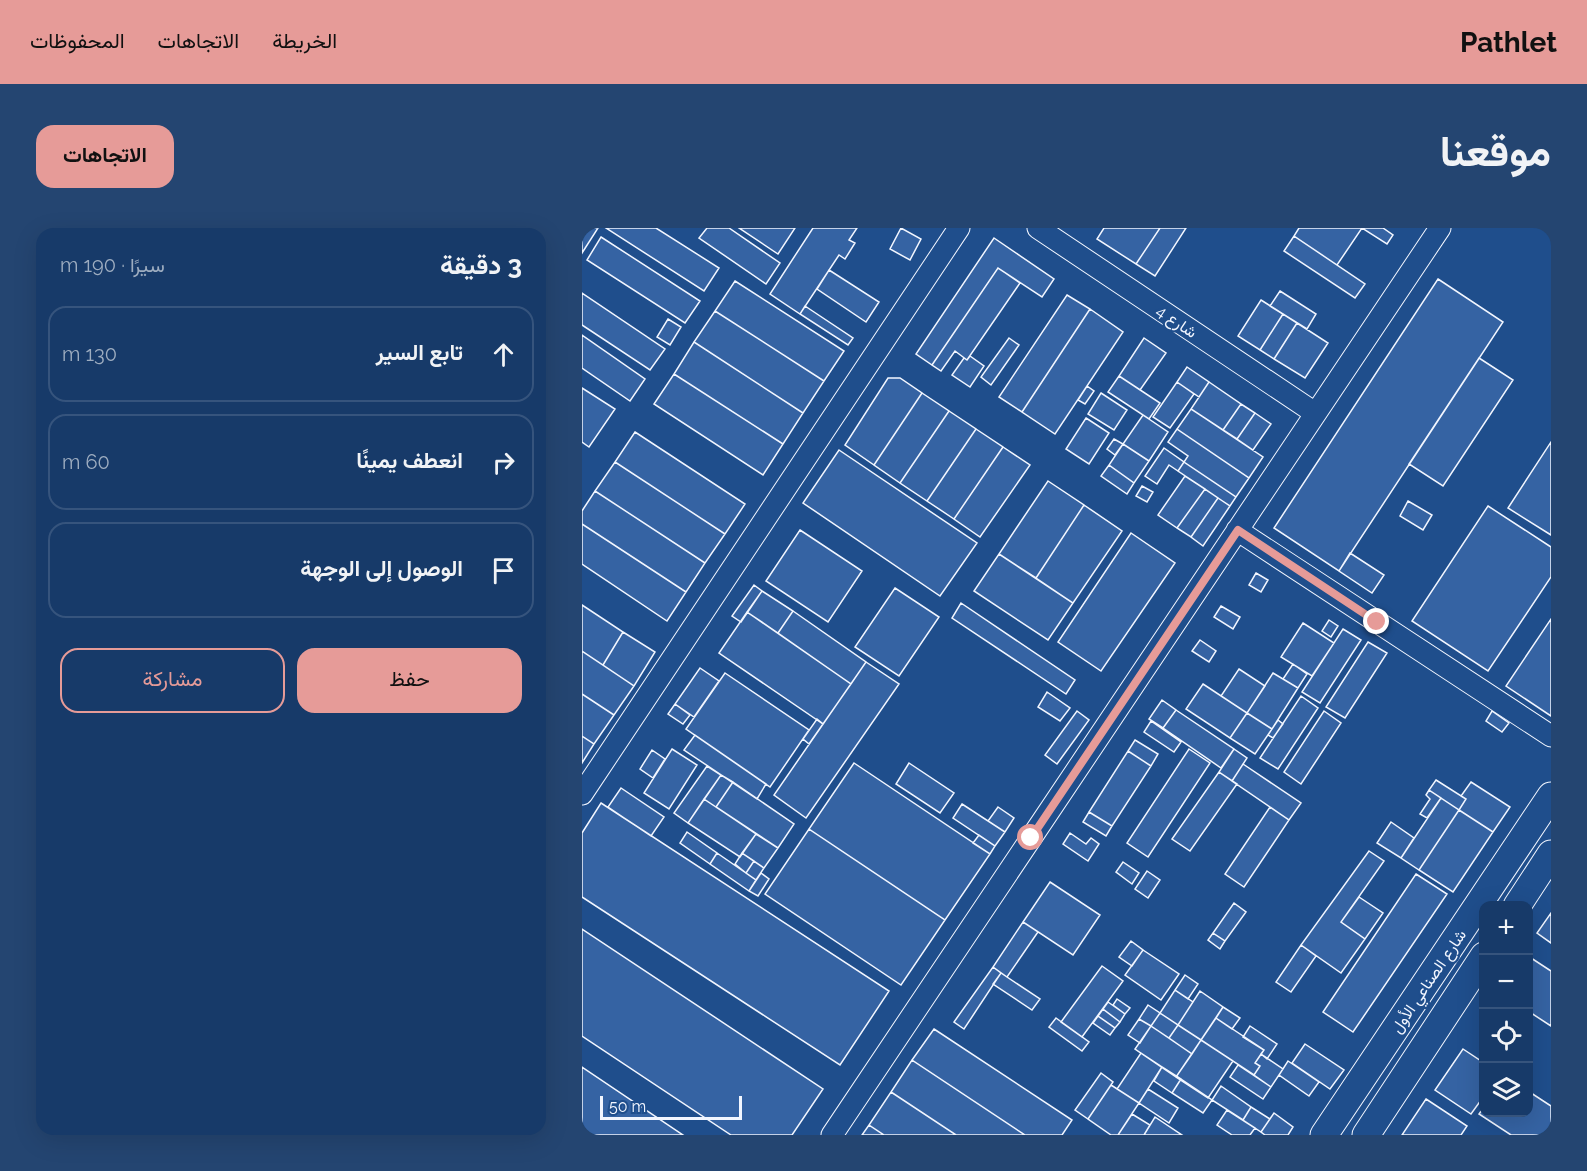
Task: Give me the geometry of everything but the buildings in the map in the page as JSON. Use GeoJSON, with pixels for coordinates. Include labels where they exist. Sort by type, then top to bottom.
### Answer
{"type":"FeatureCollection","features":[{"type":"Feature","properties":{"kind":"main road","name":"شارع الصناعي الأول"},"geometry":{"type":"LineString","coordinates":[[1324,1135],[1551,796]]}},
{"type":"Feature","properties":{"kind":"main road"},"geometry":{"type":"LineString","coordinates":[[1520,901],[1551,854]]}},
{"type":"Feature","properties":{"kind":"main road","name":"شارع الصناعي الأول"},"geometry":{"type":"LineString","coordinates":[[1366,1135],[1479,964]]}},
{"type":"Feature","properties":{"kind":"street"},"geometry":{"type":"LineString","coordinates":[[582,794],[959,228]]}},
{"type":"Feature","properties":{"kind":"street","name":"شارع 4"},"geometry":{"type":"LineString","coordinates":[[1038,228],[1315,413]]}},
{"type":"Feature","properties":{"kind":"street"},"geometry":{"type":"LineString","coordinates":[[832,1135],[1440,228]]}},
{"type":"Feature","properties":{"kind":"street"},"geometry":{"type":"LineString","coordinates":[[1238,530],[1551,736]]}},
{"type":"Feature","properties":{"kind":"route"},"geometry":{"type":"LineString","coordinates":[[1031,838],[1238,530],[1377,622]]}}]}
